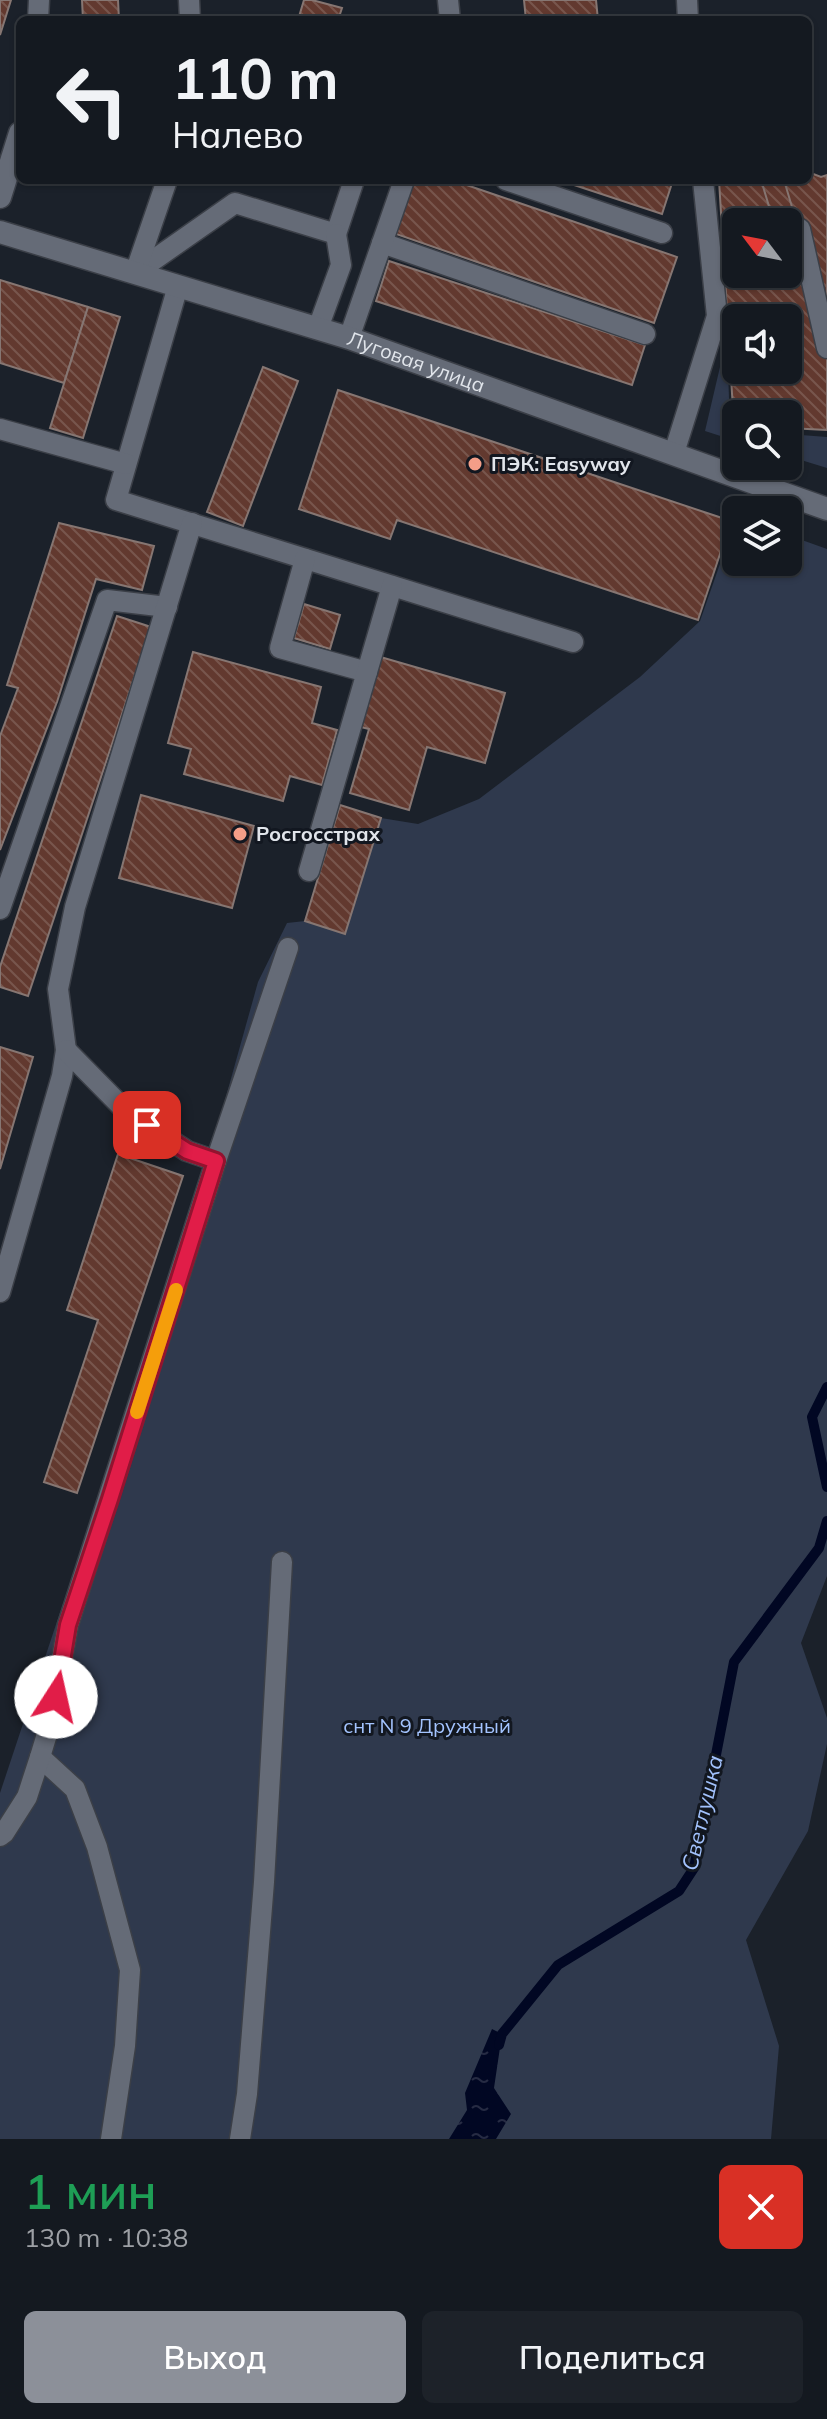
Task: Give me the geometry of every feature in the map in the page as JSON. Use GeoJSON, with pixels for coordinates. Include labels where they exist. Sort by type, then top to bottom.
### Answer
{"type":"FeatureCollection","features":[{"type":"Feature","properties":{"kind":"street"},"geometry":{"type":"LineString","coordinates":[[0,197],[16,146]]}},
{"type":"Feature","properties":{"kind":"street","name":"Луговая улица"},"geometry":{"type":"LineString","coordinates":[[0,232],[349,338],[827,509]]}},
{"type":"Feature","properties":{"kind":"lane"},"geometry":{"type":"LineString","coordinates":[[135,273],[166,184]]}},
{"type":"Feature","properties":{"kind":"lane"},"geometry":{"type":"LineString","coordinates":[[318,328],[341,265],[336,234],[353,184]]}},
{"type":"Feature","properties":{"kind":"lane"},"geometry":{"type":"LineString","coordinates":[[349,338],[403,184]]}},
{"type":"Feature","properties":{"kind":"lane"},"geometry":{"type":"LineString","coordinates":[[518,184],[662,233]]}},
{"type":"Feature","properties":{"kind":"lane"},"geometry":{"type":"LineString","coordinates":[[674,453],[717,316],[703,184]]}},
{"type":"Feature","properties":{"kind":"lane"},"geometry":{"type":"LineString","coordinates":[[135,273],[235,203],[336,234]]}},
{"type":"Feature","properties":{"kind":"lane"},"geometry":{"type":"LineString","coordinates":[[802,238],[827,348]]}},
{"type":"Feature","properties":{"kind":"lane"},"geometry":{"type":"LineString","coordinates":[[382,243],[645,334]]}},
{"type":"Feature","properties":{"kind":"lane"},"geometry":{"type":"LineString","coordinates":[[178,286],[116,500],[573,642]]}},
{"type":"Feature","properties":{"kind":"lane"},"geometry":{"type":"LineString","coordinates":[[0,429],[126,464]]}},
{"type":"Feature","properties":{"kind":"lane"},"geometry":{"type":"LineString","coordinates":[[0,1292],[62,1076],[66,1050],[58,989],[75,907],[192,523]]}},
{"type":"Feature","properties":{"kind":"lane"},"geometry":{"type":"LineString","coordinates":[[305,559],[280,648],[367,672]]}},
{"type":"Feature","properties":{"kind":"lane"},"geometry":{"type":"LineString","coordinates":[[309,871],[392,586]]}},
{"type":"Feature","properties":{"kind":"lane"},"geometry":{"type":"LineString","coordinates":[[0,909],[107,600],[167,607]]}},
{"type":"Feature","properties":{"kind":"lane"},"geometry":{"type":"LineString","coordinates":[[0,1836],[27,1797],[40,1757],[51,1721],[68,1625],[216,1161],[288,948]]}},
{"type":"Feature","properties":{"kind":"lane"},"geometry":{"type":"LineString","coordinates":[[66,1050],[127,1112],[187,1151],[216,1161]]}},
{"type":"Feature","properties":{"kind":"lane"},"geometry":{"type":"LineString","coordinates":[[240,2139],[247,2094],[264,1882],[282,1562]]}},
{"type":"Feature","properties":{"kind":"lane"},"geometry":{"type":"LineString","coordinates":[[40,1757],[75,1789],[97,1847],[130,1970],[125,2046],[111,2139]]}},
{"type":"Feature","properties":{"kind":"green space"},"geometry":{"type":"Polygon","coordinates":[[[722,358],[722,384],[729,384],[729,400],[722,400],[722,436],[705,431],[722,358]]]}},
{"type":"Feature","properties":{"kind":"green space"},"geometry":{"type":"Polygon","coordinates":[[[802,435],[827,437],[827,468],[802,460],[802,435]]]}},
{"type":"Feature","properties":{"kind":"green space","name":"снт N 9 Дружный"},"geometry":{"type":"Polygon","coordinates":[[[802,540],[827,549],[827,1576],[801,1643],[827,1718],[827,1744],[808,1831],[746,1940],[779,2046],[771,2139],[0,2139],[0,1793],[197,1200],[258,982],[287,923],[305,921],[345,934],[381,818],[418,824],[479,799],[640,677],[700,621],[722,558],[722,576],[802,576],[802,540]]]}},
{"type":"Feature","properties":{"kind":"water"},"geometry":{"type":"Polygon","coordinates":[[[492,2029],[502,2034],[494,2088],[511,2114],[496,2139],[449,2139],[467,2110],[465,2093],[492,2029]]]}},
{"type":"Feature","properties":{"kind":"building"},"geometry":{"type":"Polygon","coordinates":[[[0,0],[11,0],[0,35],[0,0]]]}},
{"type":"Feature","properties":{"kind":"building"},"geometry":{"type":"Polygon","coordinates":[[[82,0],[118,0],[119,16],[83,16],[82,0]]]}},
{"type":"Feature","properties":{"kind":"building"},"geometry":{"type":"Polygon","coordinates":[[[304,0],[342,8],[339,16],[299,16],[304,0]]]}},
{"type":"Feature","properties":{"kind":"building"},"geometry":{"type":"Polygon","coordinates":[[[524,0],[596,0],[598,16],[526,16],[524,0]]]}},
{"type":"Feature","properties":{"kind":"building"},"geometry":{"type":"Polygon","coordinates":[[[812,174],[821,177],[827,175],[827,430],[802,429],[802,400],[732,400],[731,384],[802,384],[802,304],[727,304],[726,288],[802,288],[802,208],[722,208],[722,229],[719,184],[812,184],[812,174]]]}},
{"type":"Feature","properties":{"kind":"building"},"geometry":{"type":"Polygon","coordinates":[[[413,184],[464,184],[677,257],[654,323],[396,234],[413,184]]]}},
{"type":"Feature","properties":{"kind":"building"},"geometry":{"type":"Polygon","coordinates":[[[571,184],[672,184],[662,214],[571,184]]]}},
{"type":"Feature","properties":{"kind":"building"},"geometry":{"type":"Polygon","coordinates":[[[762,184],[785,184],[792,207],[770,208],[762,184]]]}},
{"type":"Feature","properties":{"kind":"building"},"geometry":{"type":"Polygon","coordinates":[[[389,261],[645,345],[632,385],[376,301],[389,261]]]}},
{"type":"Feature","properties":{"kind":"building"},"geometry":{"type":"Polygon","coordinates":[[[0,280],[88,307],[64,383],[0,363],[0,280]]]}},
{"type":"Feature","properties":{"kind":"building"},"geometry":{"type":"Polygon","coordinates":[[[88,307],[120,317],[83,438],[50,428],[88,307]]]}},
{"type":"Feature","properties":{"kind":"building"},"geometry":{"type":"Polygon","coordinates":[[[263,367],[298,381],[243,526],[207,512],[263,367]]]}},
{"type":"Feature","properties":{"kind":"building"},"geometry":{"type":"Polygon","coordinates":[[[338,390],[722,518],[722,548],[698,620],[397,520],[390,539],[299,509],[338,390]]]}},
{"type":"Feature","properties":{"kind":"building"},"geometry":{"type":"Polygon","coordinates":[[[59,523],[154,546],[142,590],[96,579],[57,702],[0,850],[0,736],[18,688],[7,685],[59,523]]]}},
{"type":"Feature","properties":{"kind":"building"},"geometry":{"type":"Polygon","coordinates":[[[304,604],[340,615],[330,649],[294,638],[304,604]]]}},
{"type":"Feature","properties":{"kind":"building"},"geometry":{"type":"Polygon","coordinates":[[[117,616],[151,627],[28,996],[0,987],[0,967],[117,616]]]}},
{"type":"Feature","properties":{"kind":"building"},"geometry":{"type":"Polygon","coordinates":[[[193,652],[321,687],[312,723],[337,730],[322,785],[290,776],[283,801],[184,774],[191,749],[168,743],[193,652]]]}},
{"type":"Feature","properties":{"kind":"building"},"geometry":{"type":"Polygon","coordinates":[[[377,656],[505,693],[485,763],[427,747],[409,810],[350,793],[369,729],[357,726],[377,656]]]}},
{"type":"Feature","properties":{"kind":"building"},"geometry":{"type":"Polygon","coordinates":[[[141,795],[254,826],[232,908],[119,878],[141,795]]]}},
{"type":"Feature","properties":{"kind":"building"},"geometry":{"type":"Polygon","coordinates":[[[340,805],[381,818],[345,934],[305,921],[340,805]]]}},
{"type":"Feature","properties":{"kind":"building"},"geometry":{"type":"Polygon","coordinates":[[[0,1047],[33,1057],[0,1169],[0,1047]]]}},
{"type":"Feature","properties":{"kind":"building"},"geometry":{"type":"Polygon","coordinates":[[[118,1154],[183,1176],[77,1493],[44,1482],[98,1320],[67,1310],[118,1154]]]}},
{"type":"Feature","properties":{"kind":"waterway","name":"Светлушка"},"geometry":{"type":"LineString","coordinates":[[827,1387],[812,1417],[827,1487]]}},
{"type":"Feature","properties":{"kind":"waterway","name":"Светлушка"},"geometry":{"type":"LineString","coordinates":[[499,2045],[502,2034],[558,1965],[679,1891],[694,1868],[734,1662],[819,1548],[827,1521]]}},
{"type":"Feature","properties":{"kind":"slow traffic"},"geometry":{"type":"LineString","coordinates":[[137,1412],[176,1290]]}},
{"type":"Feature","properties":{"kind":"place","name":"ПЭК: Easyway"},"geometry":{"type":"Point","coordinates":[475,464]}},
{"type":"Feature","properties":{"kind":"place","name":"Росгосстрах"},"geometry":{"type":"Point","coordinates":[240,834]}},
{"type":"Feature","properties":{"kind":"route"},"geometry":{"type":"LineString","coordinates":[[56,1697],[68,1625],[216,1161],[187,1151],[147,1125]]}}]}
